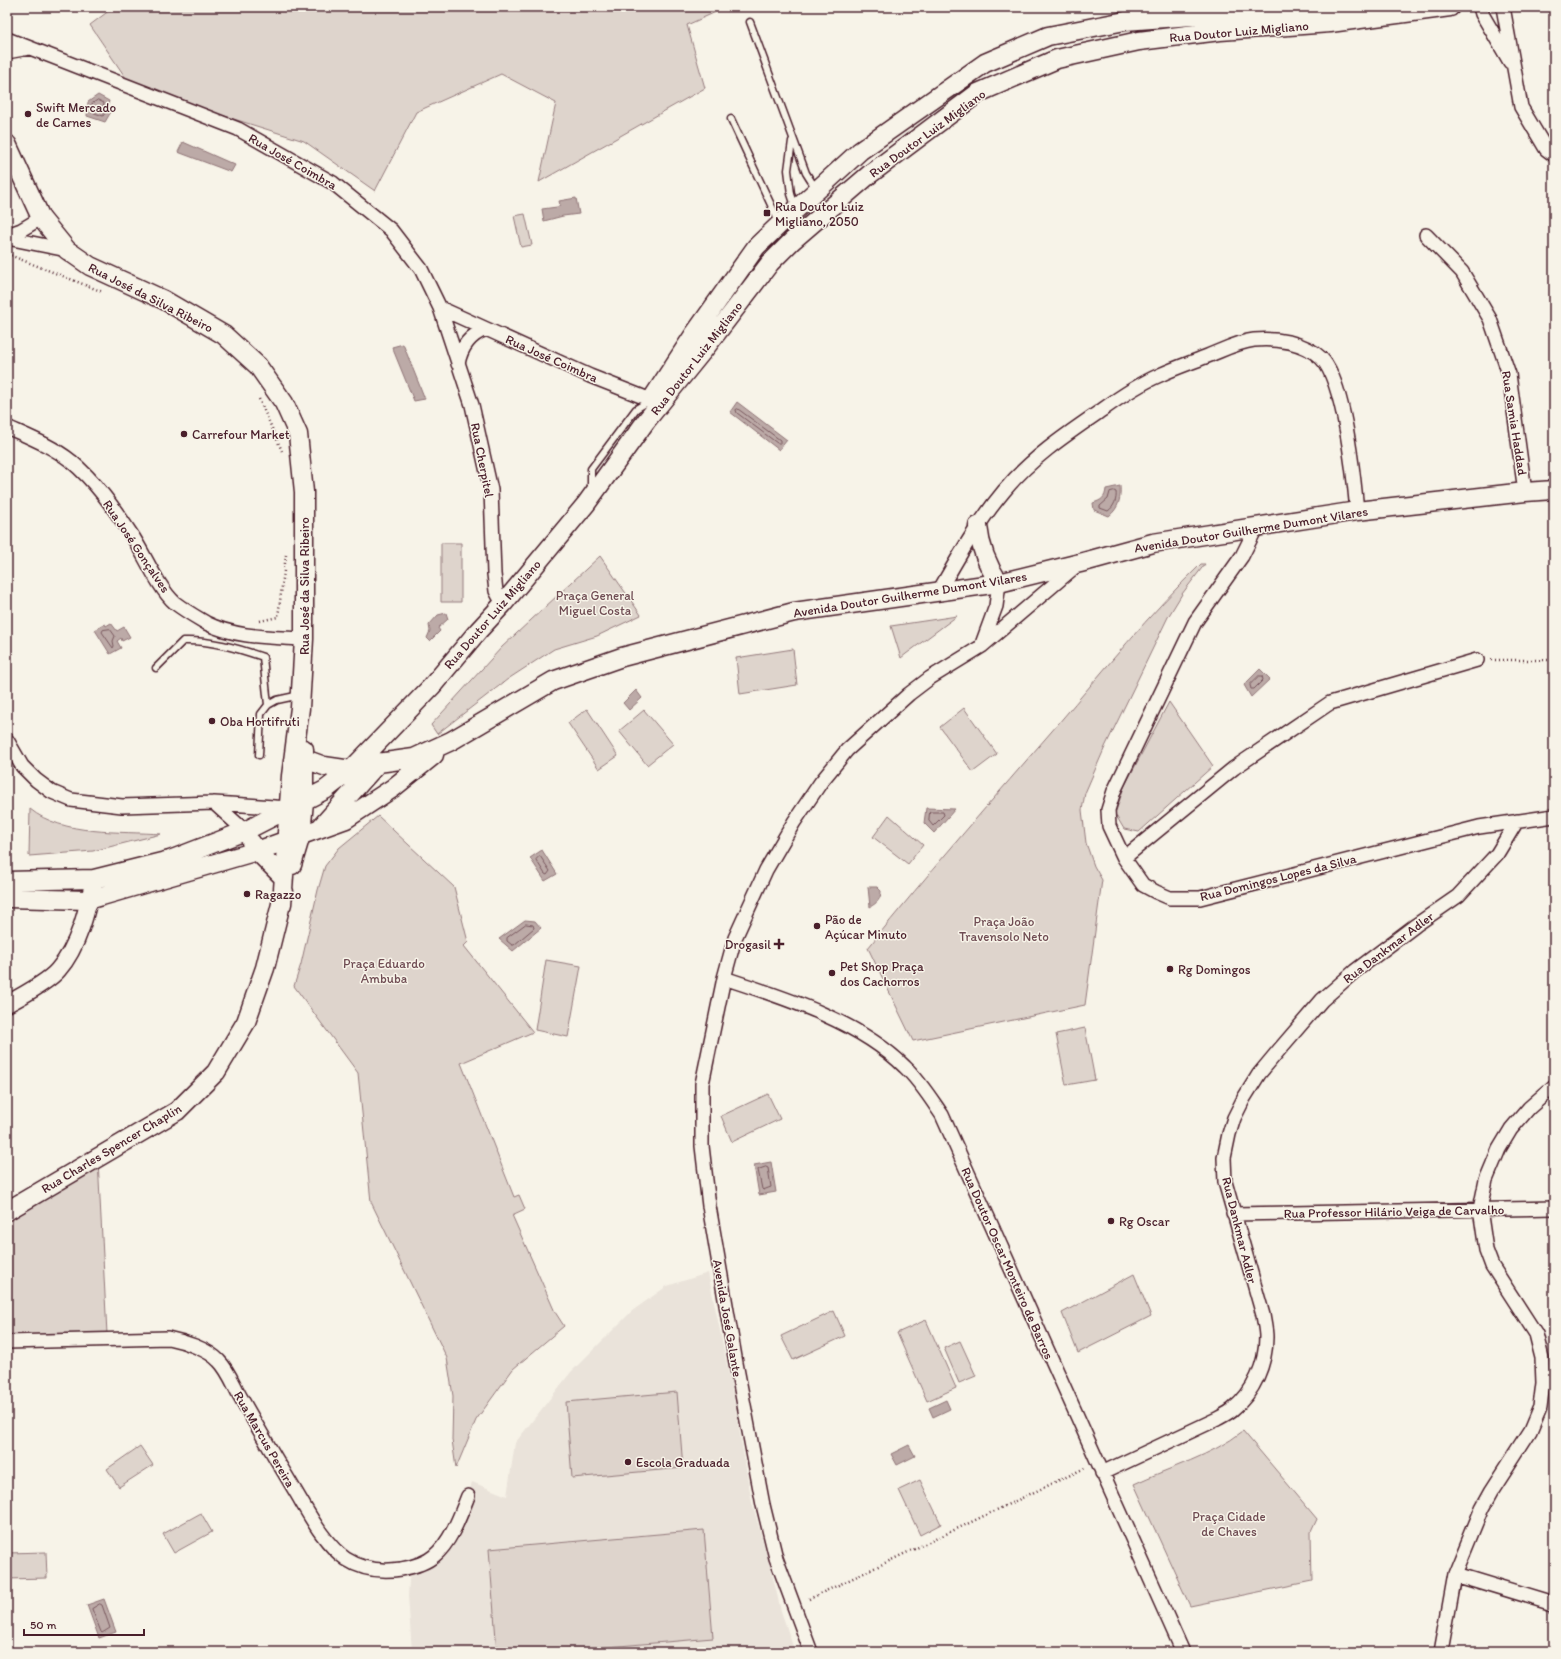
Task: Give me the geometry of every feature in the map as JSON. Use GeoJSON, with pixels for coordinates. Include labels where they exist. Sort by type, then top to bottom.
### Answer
{"type":"FeatureCollection","features":[{"type":"Feature","properties":{"kind":"main road","name":"Rua Doutor Luiz Migliano"},"geometry":{"type":"LineString","coordinates":[[351,770],[393,728],[503,604],[591,496],[653,408],[770,263],[792,241],[870,174],[978,93],[1057,59],[1139,41],[1218,17],[1247,10],[1326,13],[1355,7]]}},
{"type":"Feature","properties":{"kind":"main road","name":"Rua Doutor Luiz Migliano"},"geometry":{"type":"LineString","coordinates":[[653,408],[695,333],[756,247],[860,151],[985,63],[1048,36],[1142,16],[1218,17],[1450,7]]}},
{"type":"Feature","properties":{"kind":"main road","name":"Rua José da Silva Ribeiro"},"geometry":{"type":"LineString","coordinates":[[7,144],[41,218],[67,250],[90,266],[164,300],[224,334],[258,366],[284,403],[298,434],[304,492],[304,638],[296,805]]}},
{"type":"Feature","properties":{"kind":"main road","name":"Avenida Doutor Guilherme Dumont Vilares"},"geometry":{"type":"LineString","coordinates":[[351,770],[378,763],[414,758],[451,741],[553,681],[622,657],[794,612],[999,583],[1153,543],[1257,526],[1357,511],[1554,490]]}},
{"type":"Feature","properties":{"kind":"main road"},"geometry":{"type":"LineString","coordinates":[[978,526],[984,557],[999,583]]}},
{"type":"Feature","properties":{"kind":"main road","name":"Rua José da Silva Ribeiro"},"geometry":{"type":"LineString","coordinates":[[296,805],[305,759],[301,701]]}},
{"type":"Feature","properties":{"kind":"main road","name":"Rua Doutor Luiz Migliano"},"geometry":{"type":"LineString","coordinates":[[378,763],[393,728]]}},
{"type":"Feature","properties":{"kind":"main road","name":"Avenida Doutor Guilherme Dumont Vilares"},"geometry":{"type":"LineString","coordinates":[[7,898],[88,900],[257,851],[346,820],[393,788],[451,741]]}},
{"type":"Feature","properties":{"kind":"main road"},"geometry":{"type":"LineString","coordinates":[[305,759],[324,766],[351,770]]}},
{"type":"Feature","properties":{"kind":"main road"},"geometry":{"type":"LineString","coordinates":[[245,831],[257,851],[286,875],[320,828],[378,763]]}},
{"type":"Feature","properties":{"kind":"main road"},"geometry":{"type":"LineString","coordinates":[[7,881],[94,879],[170,860],[245,831],[325,790],[351,770]]}},
{"type":"Feature","properties":{"kind":"main road","name":"Rua Charles Spencer Chaplin"},"geometry":{"type":"LineString","coordinates":[[7,1211],[177,1111],[216,1072],[246,1022],[264,968],[282,904],[294,837],[296,805]]}},
{"type":"Feature","properties":{"kind":"street"},"geometry":{"type":"LineString","coordinates":[[1480,7],[1486,21],[1515,71]]}},
{"type":"Feature","properties":{"kind":"street"},"geometry":{"type":"LineString","coordinates":[[1486,21],[1497,22],[1504,13]]}},
{"type":"Feature","properties":{"kind":"street"},"geometry":{"type":"LineString","coordinates":[[1504,13],[1521,107],[1546,149],[1554,155]]}},
{"type":"Feature","properties":{"kind":"street","name":"Rua José Coimbra"},"geometry":{"type":"LineString","coordinates":[[7,39],[238,129],[333,183],[391,230],[421,269],[440,308],[590,376],[653,408]]}},
{"type":"Feature","properties":{"kind":"street"},"geometry":{"type":"LineString","coordinates":[[7,52],[29,48]]}},
{"type":"Feature","properties":{"kind":"street"},"geometry":{"type":"LineString","coordinates":[[7,235],[21,230],[41,218]]}},
{"type":"Feature","properties":{"kind":"street","name":"Rua Samia Haddad"},"geometry":{"type":"LineString","coordinates":[[1426,235],[1462,272],[1490,319],[1509,374],[1525,492]]}},
{"type":"Feature","properties":{"kind":"street"},"geometry":{"type":"LineString","coordinates":[[7,238],[67,250]]}},
{"type":"Feature","properties":{"kind":"street","name":"Rua Cherpitel"},"geometry":{"type":"LineString","coordinates":[[440,308],[472,405],[491,490],[494,574],[496,590],[503,604]]}},
{"type":"Feature","properties":{"kind":"street"},"geometry":{"type":"LineString","coordinates":[[458,364],[460,355],[469,339],[480,331],[486,329]]}},
{"type":"Feature","properties":{"kind":"street"},"geometry":{"type":"LineString","coordinates":[[939,591],[970,536],[1005,490],[1042,454],[1074,429],[1120,398],[1159,375],[1232,346],[1254,340],[1280,340],[1302,345],[1322,359],[1331,374],[1339,396],[1354,474],[1357,511]]}},
{"type":"Feature","properties":{"kind":"street","name":"Rua José Gonçalves"},"geometry":{"type":"LineString","coordinates":[[7,427],[47,446],[71,461],[94,483],[132,534],[163,587],[174,602],[206,622],[219,628],[257,636],[304,638]]}},
{"type":"Feature","properties":{"kind":"street","name":"Rua Domingos Lopes da Silva"},"geometry":{"type":"LineString","coordinates":[[1257,526],[1242,556],[1195,622],[1114,791],[1108,810],[1110,826],[1124,858],[1143,885],[1170,898],[1200,898],[1479,827],[1554,816]]}},
{"type":"Feature","properties":{"kind":"street","name":"Avenida José Galante"},"geometry":{"type":"LineString","coordinates":[[810,1652],[776,1558],[763,1505],[737,1371],[709,1206],[702,1146],[702,1084],[724,978],[735,938],[766,870],[794,822],[821,782],[847,750],[909,694],[930,678],[982,646],[1080,563]]}},
{"type":"Feature","properties":{"kind":"street"},"geometry":{"type":"LineString","coordinates":[[982,646],[996,606],[999,583]]}},
{"type":"Feature","properties":{"kind":"street"},"geometry":{"type":"LineString","coordinates":[[1124,858],[1234,768],[1330,703],[1477,660]]}},
{"type":"Feature","properties":{"kind":"street"},"geometry":{"type":"LineString","coordinates":[[7,740],[22,766],[36,780],[52,792],[71,800],[122,806],[214,803],[296,805]]}},
{"type":"Feature","properties":{"kind":"street"},"geometry":{"type":"LineString","coordinates":[[214,803],[245,831]]}},
{"type":"Feature","properties":{"kind":"street","name":"Rua Dankmar Adler"},"geometry":{"type":"LineString","coordinates":[[1100,1468],[1171,1442],[1233,1410],[1246,1396],[1257,1378],[1264,1358],[1266,1337],[1263,1315],[1225,1182],[1224,1158],[1234,1118],[1259,1074],[1322,1000],[1342,982],[1416,925],[1458,896],[1497,854],[1517,821]]}},
{"type":"Feature","properties":{"kind":"street"},"geometry":{"type":"LineString","coordinates":[[7,1004],[58,972],[69,954],[80,929],[94,879]]}},
{"type":"Feature","properties":{"kind":"street","name":"Rua Doutor Oscar Monteiro de Barros"},"geometry":{"type":"LineString","coordinates":[[724,978],[806,1006],[881,1045],[906,1067],[942,1115],[1183,1652]]}},
{"type":"Feature","properties":{"kind":"street"},"geometry":{"type":"LineString","coordinates":[[1442,1652],[1455,1574],[1482,1508],[1530,1431],[1540,1407],[1544,1383],[1542,1358],[1536,1334],[1521,1308],[1504,1286],[1492,1266],[1486,1250],[1480,1209],[1486,1180],[1499,1149],[1511,1129],[1529,1108],[1554,1086]]}},
{"type":"Feature","properties":{"kind":"street","name":"Rua Professor Hilário Veiga de Carvalho"},"geometry":{"type":"LineString","coordinates":[[1233,1214],[1554,1208]]}},
{"type":"Feature","properties":{"kind":"street","name":"Rua Marcus Pereira"},"geometry":{"type":"LineString","coordinates":[[7,1342],[168,1338],[183,1341],[200,1348],[219,1360],[230,1376],[279,1463],[323,1534],[333,1547],[345,1558],[366,1568],[379,1571],[410,1567],[426,1562],[443,1547],[455,1527],[468,1496]]}},
{"type":"Feature","properties":{"kind":"street"},"geometry":{"type":"LineString","coordinates":[[1455,1574],[1554,1604]]}},
{"type":"Feature","properties":{"kind":"lane"},"geometry":{"type":"LineString","coordinates":[[750,22],[806,174],[817,190]]}},
{"type":"Feature","properties":{"kind":"lane"},"geometry":{"type":"LineString","coordinates":[[731,119],[780,224]]}},
{"type":"Feature","properties":{"kind":"lane"},"geometry":{"type":"LineString","coordinates":[[793,139],[788,170],[791,194],[796,209]]}},
{"type":"Feature","properties":{"kind":"lane"},"geometry":{"type":"LineString","coordinates":[[156,668],[183,641],[198,640],[243,650],[263,657],[268,705]]}},
{"type":"Feature","properties":{"kind":"lane"},"geometry":{"type":"LineString","coordinates":[[259,755],[261,714],[268,705],[276,700],[301,701]]}},
{"type":"Feature","properties":{"kind":"path"},"geometry":{"type":"LineString","coordinates":[[7,254],[105,293]]}},
{"type":"Feature","properties":{"kind":"path"},"geometry":{"type":"LineString","coordinates":[[257,396],[283,453]]}},
{"type":"Feature","properties":{"kind":"path"},"geometry":{"type":"LineString","coordinates":[[257,622],[278,617],[287,547]]}},
{"type":"Feature","properties":{"kind":"path"},"geometry":{"type":"LineString","coordinates":[[1477,660],[1554,660]]}},
{"type":"Feature","properties":{"kind":"path"},"geometry":{"type":"LineString","coordinates":[[809,1599],[1100,1468]]}},
{"type":"Feature","properties":{"kind":"shaded area","name":"Escola Graduada"},"geometry":{"type":"Polygon","coordinates":[[[708,1273],[733,1393],[752,1503],[769,1561],[781,1611],[795,1652],[412,1652],[408,1596],[410,1567],[443,1547],[468,1496],[472,1482],[507,1496],[515,1443],[571,1372],[632,1311],[667,1286],[708,1273]]]}},
{"type":"Feature","properties":{"kind":"green space"},"geometry":{"type":"Polygon","coordinates":[[[114,7],[727,7],[687,25],[705,88],[539,182],[556,103],[501,74],[416,112],[375,191],[304,141],[132,87],[90,25],[114,7]]]}},
{"type":"Feature","properties":{"kind":"green space"},"geometry":{"type":"Polygon","coordinates":[[[525,214],[532,245],[521,247],[514,216],[525,214]]]}},
{"type":"Feature","properties":{"kind":"green space"},"geometry":{"type":"Polygon","coordinates":[[[441,543],[461,543],[461,602],[441,602],[441,543]]]}},
{"type":"Feature","properties":{"kind":"green space","name":"Praça General Miguel Costa"},"geometry":{"type":"Polygon","coordinates":[[[600,556],[641,615],[597,636],[554,649],[508,679],[437,734],[431,725],[502,647],[600,556]]]}},
{"type":"Feature","properties":{"kind":"green space","name":"Praça João Travensolo Neto"},"geometry":{"type":"Polygon","coordinates":[[[1201,564],[1205,564],[1182,594],[1168,617],[1105,747],[1085,793],[1082,810],[1086,843],[1094,866],[1102,880],[1085,1005],[913,1041],[868,948],[938,863],[1127,642],[1163,602],[1201,564]]]}},
{"type":"Feature","properties":{"kind":"green space"},"geometry":{"type":"Polygon","coordinates":[[[957,616],[906,654],[901,658],[891,626],[957,616]]]}},
{"type":"Feature","properties":{"kind":"green space"},"geometry":{"type":"Polygon","coordinates":[[[793,649],[797,685],[740,694],[736,658],[793,649]]]}},
{"type":"Feature","properties":{"kind":"green space"},"geometry":{"type":"Polygon","coordinates":[[[1169,702],[1213,766],[1139,832],[1124,829],[1115,814],[1124,787],[1169,702]]]}},
{"type":"Feature","properties":{"kind":"green space"},"geometry":{"type":"Polygon","coordinates":[[[964,708],[997,754],[973,772],[940,727],[964,708]]]}},
{"type":"Feature","properties":{"kind":"green space"},"geometry":{"type":"Polygon","coordinates":[[[587,709],[618,756],[599,769],[568,723],[587,709]]]}},
{"type":"Feature","properties":{"kind":"green space"},"geometry":{"type":"Polygon","coordinates":[[[644,710],[673,744],[647,765],[619,731],[644,710]]]}},
{"type":"Feature","properties":{"kind":"green space"},"geometry":{"type":"Polygon","coordinates":[[[30,809],[43,818],[75,828],[111,832],[161,834],[93,851],[29,856],[30,809]]]}},
{"type":"Feature","properties":{"kind":"green space"},"geometry":{"type":"Polygon","coordinates":[[[889,815],[923,845],[908,864],[873,837],[889,815]]]}},
{"type":"Feature","properties":{"kind":"green space","name":"Praça Eduardo Ambuba"},"geometry":{"type":"Polygon","coordinates":[[[378,816],[454,887],[468,942],[464,946],[533,1032],[461,1063],[514,1197],[519,1195],[525,1209],[512,1215],[555,1312],[564,1326],[513,1369],[476,1420],[456,1468],[452,1440],[453,1396],[447,1358],[371,1202],[358,1073],[294,986],[301,964],[325,866],[339,848],[378,816]]]}},
{"type":"Feature","properties":{"kind":"green space"},"geometry":{"type":"Polygon","coordinates":[[[546,960],[581,966],[568,1037],[535,1030],[546,960]]]}},
{"type":"Feature","properties":{"kind":"green space"},"geometry":{"type":"Polygon","coordinates":[[[1085,1028],[1095,1080],[1066,1085],[1056,1034],[1085,1028]]]}},
{"type":"Feature","properties":{"kind":"green space"},"geometry":{"type":"Polygon","coordinates":[[[768,1094],[780,1119],[732,1142],[721,1116],[768,1094]]]}},
{"type":"Feature","properties":{"kind":"green space"},"geometry":{"type":"Polygon","coordinates":[[[98,1160],[107,1334],[7,1337],[7,1217],[98,1160]]]}},
{"type":"Feature","properties":{"kind":"green space"},"geometry":{"type":"Polygon","coordinates":[[[1134,1274],[1151,1316],[1078,1353],[1062,1313],[1134,1274]]]}},
{"type":"Feature","properties":{"kind":"green space"},"geometry":{"type":"Polygon","coordinates":[[[834,1311],[845,1336],[793,1360],[781,1336],[834,1311]]]}},
{"type":"Feature","properties":{"kind":"green space"},"geometry":{"type":"Polygon","coordinates":[[[926,1320],[956,1388],[927,1401],[897,1333],[926,1320]]]}},
{"type":"Feature","properties":{"kind":"green space"},"geometry":{"type":"Polygon","coordinates":[[[960,1341],[976,1376],[959,1383],[944,1348],[960,1341]]]}},
{"type":"Feature","properties":{"kind":"green space"},"geometry":{"type":"Polygon","coordinates":[[[677,1392],[683,1468],[572,1478],[566,1402],[677,1392]]]}},
{"type":"Feature","properties":{"kind":"green space","name":"Praça Cidade de Chaves"},"geometry":{"type":"Polygon","coordinates":[[[1243,1431],[1317,1519],[1311,1532],[1312,1581],[1190,1606],[1134,1484],[1204,1454],[1231,1440],[1243,1431]]]}},
{"type":"Feature","properties":{"kind":"green space"},"geometry":{"type":"Polygon","coordinates":[[[140,1446],[153,1465],[119,1487],[107,1469],[140,1446]]]}},
{"type":"Feature","properties":{"kind":"green space"},"geometry":{"type":"Polygon","coordinates":[[[920,1480],[941,1524],[920,1535],[899,1490],[920,1480]]]}},
{"type":"Feature","properties":{"kind":"green space"},"geometry":{"type":"Polygon","coordinates":[[[201,1513],[212,1532],[174,1553],[163,1534],[201,1513]]]}},
{"type":"Feature","properties":{"kind":"green space"},"geometry":{"type":"Polygon","coordinates":[[[704,1530],[713,1638],[548,1652],[497,1652],[489,1549],[704,1530]]]}},
{"type":"Feature","properties":{"kind":"green space"},"geometry":{"type":"Polygon","coordinates":[[[46,1552],[47,1578],[7,1579],[7,1553],[46,1552]]]}},
{"type":"Feature","properties":{"kind":"water"},"geometry":{"type":"Polygon","coordinates":[[[98,95],[109,101],[107,108],[112,110],[105,122],[87,116],[88,102],[98,95]]]}},
{"type":"Feature","properties":{"kind":"water"},"geometry":{"type":"Polygon","coordinates":[[[183,142],[235,165],[231,172],[178,152],[183,142]]]}},
{"type":"Feature","properties":{"kind":"water"},"geometry":{"type":"Polygon","coordinates":[[[576,198],[579,214],[544,221],[542,209],[557,207],[560,205],[559,201],[576,198]]]}},
{"type":"Feature","properties":{"kind":"water"},"geometry":{"type":"Polygon","coordinates":[[[403,344],[425,399],[414,401],[392,347],[403,344]]]}},
{"type":"Feature","properties":{"kind":"water"},"geometry":{"type":"Polygon","coordinates":[[[737,402],[787,440],[779,450],[730,412],[737,402]]]}},
{"type":"Feature","properties":{"kind":"water"},"geometry":{"type":"Polygon","coordinates":[[[1120,486],[1119,502],[1115,510],[1109,516],[1094,510],[1093,503],[1099,501],[1105,495],[1106,489],[1120,486]]]}},
{"type":"Feature","properties":{"kind":"water"},"geometry":{"type":"Polygon","coordinates":[[[446,613],[448,619],[438,628],[440,631],[430,641],[427,638],[430,631],[429,625],[438,615],[446,613]]]}},
{"type":"Feature","properties":{"kind":"water"},"geometry":{"type":"Polygon","coordinates":[[[111,623],[117,631],[124,627],[130,637],[122,641],[121,638],[117,641],[121,648],[110,654],[95,630],[105,624],[106,626],[111,623]]]}},
{"type":"Feature","properties":{"kind":"water"},"geometry":{"type":"Polygon","coordinates":[[[1260,669],[1270,679],[1251,697],[1244,685],[1260,669]]]}},
{"type":"Feature","properties":{"kind":"water"},"geometry":{"type":"Polygon","coordinates":[[[636,690],[642,698],[629,710],[623,703],[636,690]]]}},
{"type":"Feature","properties":{"kind":"water"},"geometry":{"type":"Polygon","coordinates":[[[926,808],[955,809],[934,833],[924,823],[926,808]]]}},
{"type":"Feature","properties":{"kind":"water"},"geometry":{"type":"Polygon","coordinates":[[[542,850],[557,874],[545,881],[530,858],[542,850]]]}},
{"type":"Feature","properties":{"kind":"water"},"geometry":{"type":"Polygon","coordinates":[[[868,887],[877,887],[881,891],[878,900],[870,907],[868,887]]]}},
{"type":"Feature","properties":{"kind":"water"},"geometry":{"type":"Polygon","coordinates":[[[525,920],[535,921],[541,928],[513,951],[499,939],[525,920]]]}},
{"type":"Feature","properties":{"kind":"water"},"geometry":{"type":"Polygon","coordinates":[[[771,1162],[776,1192],[759,1195],[754,1165],[771,1162]]]}},
{"type":"Feature","properties":{"kind":"water"},"geometry":{"type":"Polygon","coordinates":[[[946,1400],[950,1409],[933,1417],[929,1408],[946,1400]]]}},
{"type":"Feature","properties":{"kind":"water"},"geometry":{"type":"Polygon","coordinates":[[[909,1445],[915,1456],[897,1465],[891,1454],[909,1445]]]}},
{"type":"Feature","properties":{"kind":"water"},"geometry":{"type":"Polygon","coordinates":[[[104,1599],[116,1632],[99,1638],[87,1605],[104,1599]]]}},
{"type":"Feature","properties":{"kind":"place","name":"Swift Mercado de Carnes"},"geometry":{"type":"Point","coordinates":[28,114]}},
{"type":"Feature","properties":{"kind":"place","name":"Rua Doutor Luiz Migliano, 2050"},"geometry":{"type":"Point","coordinates":[767,213]}},
{"type":"Feature","properties":{"kind":"place","name":"Carrefour Market"},"geometry":{"type":"Point","coordinates":[184,434]}},
{"type":"Feature","properties":{"kind":"place","name":"Oba Hortifruti"},"geometry":{"type":"Point","coordinates":[212,721]}},
{"type":"Feature","properties":{"kind":"place","name":"Ragazzo"},"geometry":{"type":"Point","coordinates":[247,894]}},
{"type":"Feature","properties":{"kind":"place","name":"Pão de Açúcar Minuto"},"geometry":{"type":"Point","coordinates":[817,926]}},
{"type":"Feature","properties":{"kind":"place","name":"Drogasil"},"geometry":{"type":"Point","coordinates":[779,944]}},
{"type":"Feature","properties":{"kind":"place","name":"Rg Domingos"},"geometry":{"type":"Point","coordinates":[1170,969]}},
{"type":"Feature","properties":{"kind":"place","name":"Pet Shop Praça dos Cachorros"},"geometry":{"type":"Point","coordinates":[832,973]}},
{"type":"Feature","properties":{"kind":"place","name":"Rg Oscar"},"geometry":{"type":"Point","coordinates":[1111,1221]}},
{"type":"Feature","properties":{"kind":"place","name":"Escola Graduada"},"geometry":{"type":"Point","coordinates":[628,1462]}}]}
